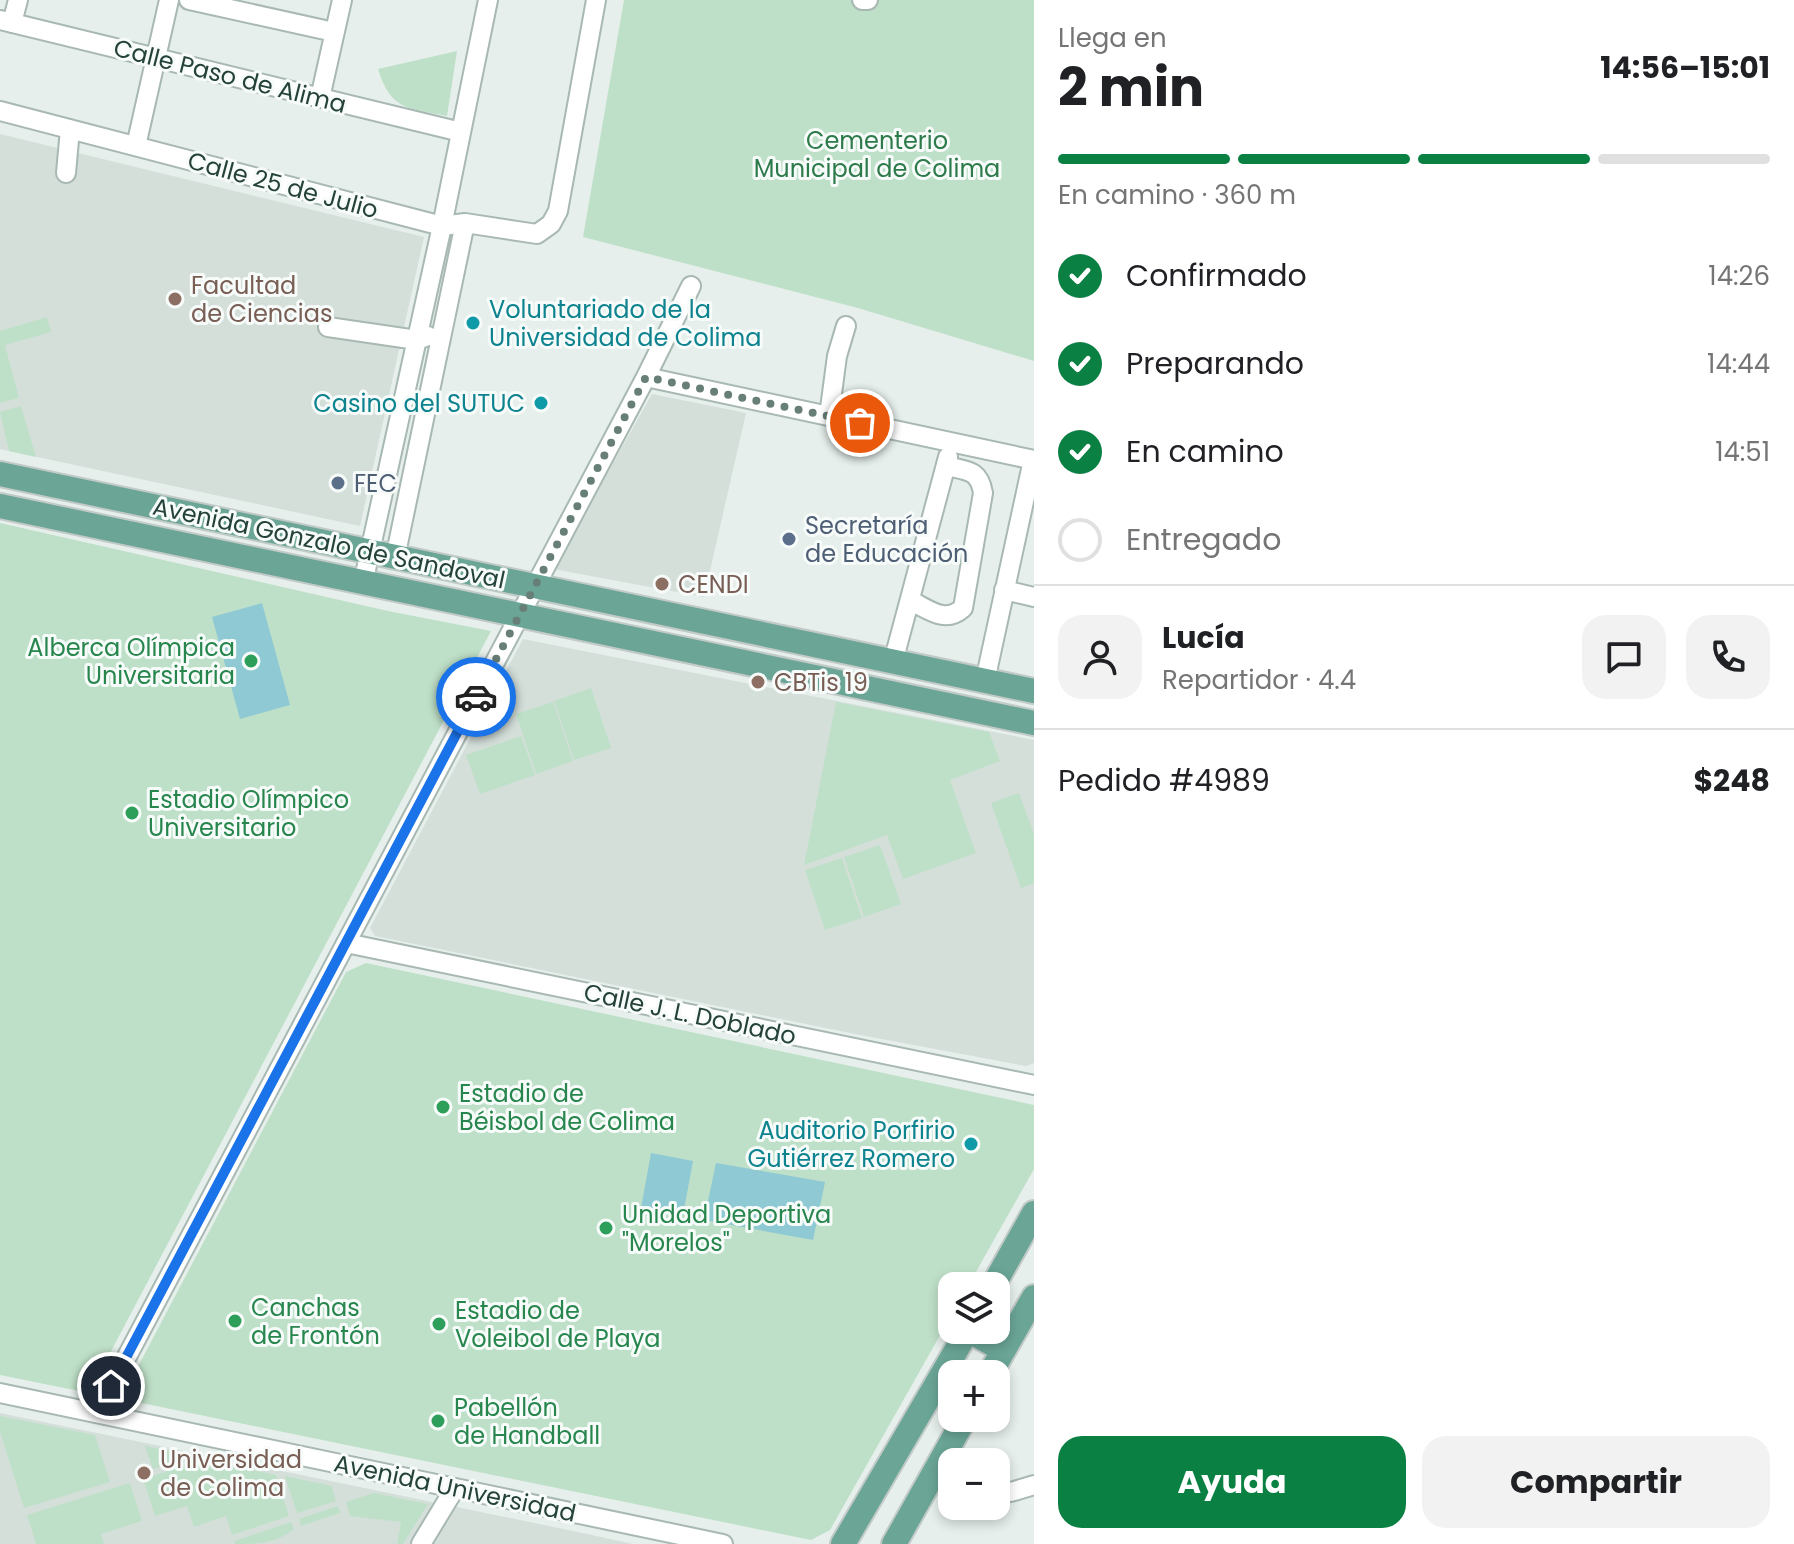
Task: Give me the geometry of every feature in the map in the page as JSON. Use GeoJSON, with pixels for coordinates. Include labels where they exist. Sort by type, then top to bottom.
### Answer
{"type":"FeatureCollection","features":[{"type":"Feature","properties":{"kind":"main road","name":"Avenida Gonzalo de Sandoval"},"geometry":{"type":"LineString","coordinates":[[0,474],[1023,689]]}},
{"type":"Feature","properties":{"kind":"main road","name":"Avenida Gonzalo de Sandoval"},"geometry":{"type":"LineString","coordinates":[[0,506],[1034,723]]}},
{"type":"Feature","properties":{"kind":"main road"},"geometry":{"type":"LineString","coordinates":[[767,667],[775,637]]}},
{"type":"Feature","properties":{"kind":"main road"},"geometry":{"type":"LineString","coordinates":[[1007,718],[1023,689]]}},
{"type":"Feature","properties":{"kind":"main road"},"geometry":{"type":"LineString","coordinates":[[1000,1272],[1032,1208]]}},
{"type":"Feature","properties":{"kind":"main road"},"geometry":{"type":"LineString","coordinates":[[998,1360],[1034,1297]]}},
{"type":"Feature","properties":{"kind":"main road"},"geometry":{"type":"LineString","coordinates":[[843,1544],[960,1344]]}},
{"type":"Feature","properties":{"kind":"main road"},"geometry":{"type":"LineString","coordinates":[[992,1344],[1003,1350]]}},
{"type":"Feature","properties":{"kind":"main road"},"geometry":{"type":"LineString","coordinates":[[894,1544],[938,1481]]}},
{"type":"Feature","properties":{"kind":"street"},"geometry":{"type":"LineString","coordinates":[[6,22],[18,0]]}},
{"type":"Feature","properties":{"kind":"street"},"geometry":{"type":"LineString","coordinates":[[136,146],[169,0]]}},
{"type":"Feature","properties":{"kind":"street"},"geometry":{"type":"LineString","coordinates":[[189,0],[270,9],[334,32]]}},
{"type":"Feature","properties":{"kind":"street"},"geometry":{"type":"LineString","coordinates":[[320,98],[342,0]]}},
{"type":"Feature","properties":{"kind":"street"},"geometry":{"type":"LineString","coordinates":[[363,583],[442,226],[488,0]]}},
{"type":"Feature","properties":{"kind":"street","name":"Calle 25 de Julio"},"geometry":{"type":"LineString","coordinates":[[0,111],[442,226],[465,223],[537,234],[551,224],[558,211],[596,0]]}},
{"type":"Feature","properties":{"kind":"street"},"geometry":{"type":"LineString","coordinates":[[862,0],[868,0]]}},
{"type":"Feature","properties":{"kind":"street","name":"Calle Paso de Alima"},"geometry":{"type":"LineString","coordinates":[[6,22],[461,132]]}},
{"type":"Feature","properties":{"kind":"street"},"geometry":{"type":"LineString","coordinates":[[66,173],[70,129]]}},
{"type":"Feature","properties":{"kind":"street"},"geometry":{"type":"LineString","coordinates":[[395,558],[465,223]]}},
{"type":"Feature","properties":{"kind":"street"},"geometry":{"type":"LineString","coordinates":[[97,1413],[646,377],[691,286]]}},
{"type":"Feature","properties":{"kind":"street"},"geometry":{"type":"LineString","coordinates":[[829,416],[837,356],[846,326]]}},
{"type":"Feature","properties":{"kind":"street"},"geometry":{"type":"LineString","coordinates":[[328,327],[417,340],[442,331]]}},
{"type":"Feature","properties":{"kind":"street"},"geometry":{"type":"LineString","coordinates":[[646,377],[1033,460],[985,681]]}},
{"type":"Feature","properties":{"kind":"street"},"geometry":{"type":"LineString","coordinates":[[893,662],[952,442]]}},
{"type":"Feature","properties":{"kind":"street"},"geometry":{"type":"LineString","coordinates":[[911,601],[944,617],[954,616],[963,608],[983,493],[981,480],[973,472],[946,466]]}},
{"type":"Feature","properties":{"kind":"street"},"geometry":{"type":"LineString","coordinates":[[1004,590],[1034,597]]}},
{"type":"Feature","properties":{"kind":"street","name":"Calle J. L. Doblado"},"geometry":{"type":"LineString","coordinates":[[346,943],[1034,1085]]}},
{"type":"Feature","properties":{"kind":"street","name":"Avenida Universidad"},"geometry":{"type":"LineString","coordinates":[[1,1394],[723,1544]]}},
{"type":"Feature","properties":{"kind":"street"},"geometry":{"type":"LineString","coordinates":[[1010,1492],[1034,1485]]}},
{"type":"Feature","properties":{"kind":"street"},"geometry":{"type":"LineString","coordinates":[[421,1544],[455,1488]]}},
{"type":"Feature","properties":{"kind":"shaded area"},"geometry":{"type":"Polygon","coordinates":[[[0,134],[424,237],[360,526],[0,449],[0,134]]]}},
{"type":"Feature","properties":{"kind":"shaded area"},"geometry":{"type":"Polygon","coordinates":[[[652,394],[746,413],[704,597],[553,569],[652,394]]]}},
{"type":"Feature","properties":{"kind":"shaded area"},"geometry":{"type":"Polygon","coordinates":[[[523,639],[1034,740],[1034,1063],[1026,1066],[855,1034],[375,936],[370,928],[523,639]]]}},
{"type":"Feature","properties":{"kind":"shaded area","name":"Universidad de Colima"},"geometry":{"type":"Polygon","coordinates":[[[0,1413],[578,1532],[633,1544],[0,1544],[0,1413]]]}},
{"type":"Feature","properties":{"kind":"green space","name":"Cementerio Municipal de Colima"},"geometry":{"type":"Polygon","coordinates":[[[624,0],[1034,0],[1034,361],[858,308],[583,237],[624,0]]]}},
{"type":"Feature","properties":{"kind":"green space"},"geometry":{"type":"Polygon","coordinates":[[[457,51],[447,116],[403,105],[389,93],[378,69],[457,51]]]}},
{"type":"Feature","properties":{"kind":"green space"},"geometry":{"type":"Polygon","coordinates":[[[47,317],[51,332],[5,345],[19,398],[0,403],[0,331],[47,317]]]}},
{"type":"Feature","properties":{"kind":"green space"},"geometry":{"type":"Polygon","coordinates":[[[21,406],[36,457],[9,451],[0,412],[21,406]]]}},
{"type":"Feature","properties":{"kind":"green space"},"geometry":{"type":"Polygon","coordinates":[[[0,523],[388,611],[491,631],[89,1393],[0,1375],[0,523]]]}},
{"type":"Feature","properties":{"kind":"green space"},"geometry":{"type":"Polygon","coordinates":[[[591,688],[611,748],[574,760],[554,701],[591,688]]]}},
{"type":"Feature","properties":{"kind":"green space"},"geometry":{"type":"Polygon","coordinates":[[[553,702],[573,761],[536,774],[516,714],[553,702]]]}},
{"type":"Feature","properties":{"kind":"green space"},"geometry":{"type":"Polygon","coordinates":[[[836,702],[989,732],[1000,761],[950,780],[976,853],[903,879],[887,835],[804,865],[836,702]]]}},
{"type":"Feature","properties":{"kind":"green space"},"geometry":{"type":"Polygon","coordinates":[[[521,736],[535,775],[480,794],[466,755],[521,736]]]}},
{"type":"Feature","properties":{"kind":"green space"},"geometry":{"type":"Polygon","coordinates":[[[1019,793],[1034,834],[1034,883],[1021,888],[991,803],[1019,793]]]}},
{"type":"Feature","properties":{"kind":"green space"},"geometry":{"type":"Polygon","coordinates":[[[880,845],[901,904],[864,917],[844,857],[880,845]]]}},
{"type":"Feature","properties":{"kind":"green space"},"geometry":{"type":"Polygon","coordinates":[[[842,858],[862,918],[825,930],[805,870],[842,858]]]}},
{"type":"Feature","properties":{"kind":"green space","name":"Unidad Deportiva \"Morelos\""},"geometry":{"type":"Polygon","coordinates":[[[366,963],[1034,1105],[1034,1169],[976,1272],[938,1272],[938,1339],[830,1530],[811,1540],[127,1400],[124,1393],[346,972],[366,963]]]}},
{"type":"Feature","properties":{"kind":"green space"},"geometry":{"type":"Polygon","coordinates":[[[0,1416],[95,1435],[110,1482],[24,1508],[0,1432],[0,1416]]]}},
{"type":"Feature","properties":{"kind":"green space"},"geometry":{"type":"Polygon","coordinates":[[[145,1446],[194,1456],[153,1469],[145,1446]]]}},
{"type":"Feature","properties":{"kind":"green space"},"geometry":{"type":"Polygon","coordinates":[[[201,1460],[276,1475],[289,1516],[232,1535],[226,1516],[194,1527],[187,1506],[155,1516],[143,1479],[201,1460]]]}},
{"type":"Feature","properties":{"kind":"green space"},"geometry":{"type":"Polygon","coordinates":[[[285,1476],[332,1486],[336,1501],[297,1513],[285,1476]]]}},
{"type":"Feature","properties":{"kind":"green space"},"geometry":{"type":"Polygon","coordinates":[[[130,1483],[142,1521],[101,1534],[104,1544],[36,1544],[27,1515],[130,1483]]]}},
{"type":"Feature","properties":{"kind":"green space"},"geometry":{"type":"Polygon","coordinates":[[[374,1493],[428,1504],[403,1544],[397,1544],[401,1522],[350,1516],[346,1502],[374,1493]]]}},
{"type":"Feature","properties":{"kind":"green space"},"geometry":{"type":"Polygon","coordinates":[[[338,1506],[340,1513],[301,1526],[299,1519],[338,1506]]]}},
{"type":"Feature","properties":{"kind":"green space"},"geometry":{"type":"Polygon","coordinates":[[[291,1522],[294,1529],[280,1538],[235,1544],[235,1541],[291,1522]]]}},
{"type":"Feature","properties":{"kind":"water","name":"Alberca Olímpica Universitaria"},"geometry":{"type":"Polygon","coordinates":[[[262,603],[290,705],[240,719],[212,617],[262,603]]]}},
{"type":"Feature","properties":{"kind":"water"},"geometry":{"type":"Polygon","coordinates":[[[651,1153],[693,1161],[683,1215],[641,1208],[651,1153]]]}},
{"type":"Feature","properties":{"kind":"water"},"geometry":{"type":"Polygon","coordinates":[[[716,1163],[825,1182],[813,1240],[704,1220],[716,1163]]]}},
{"type":"Feature","properties":{"kind":"way so far"},"geometry":{"type":"LineString","coordinates":[[476,697],[646,377],[860,423]]}},
{"type":"Feature","properties":{"kind":"place","name":"Facultad de Ciencias"},"geometry":{"type":"Point","coordinates":[175,299]}},
{"type":"Feature","properties":{"kind":"place","name":"Voluntariado de la Universidad de Colima"},"geometry":{"type":"Point","coordinates":[473,323]}},
{"type":"Feature","properties":{"kind":"place","name":"Casino del SUTUC"},"geometry":{"type":"Point","coordinates":[541,403]}},
{"type":"Feature","properties":{"kind":"place","name":"FEC"},"geometry":{"type":"Point","coordinates":[338,483]}},
{"type":"Feature","properties":{"kind":"place","name":"Secretaría de Educación"},"geometry":{"type":"Point","coordinates":[789,539]}},
{"type":"Feature","properties":{"kind":"place","name":"CENDI"},"geometry":{"type":"Point","coordinates":[662,584]}},
{"type":"Feature","properties":{"kind":"place","name":"Alberca Olímpica Universitaria"},"geometry":{"type":"Point","coordinates":[251,661]}},
{"type":"Feature","properties":{"kind":"place","name":"CBTis 19"},"geometry":{"type":"Point","coordinates":[758,682]}},
{"type":"Feature","properties":{"kind":"place","name":"Estadio Olímpico Universitario"},"geometry":{"type":"Point","coordinates":[132,813]}},
{"type":"Feature","properties":{"kind":"place","name":"Estadio de Béisbol de Colima"},"geometry":{"type":"Point","coordinates":[443,1107]}},
{"type":"Feature","properties":{"kind":"place","name":"Auditorio Porfirio Gutiérrez Romero"},"geometry":{"type":"Point","coordinates":[971,1144]}},
{"type":"Feature","properties":{"kind":"place","name":"Unidad Deportiva \"Morelos\""},"geometry":{"type":"Point","coordinates":[606,1228]}},
{"type":"Feature","properties":{"kind":"place","name":"Canchas de Frontón"},"geometry":{"type":"Point","coordinates":[235,1321]}},
{"type":"Feature","properties":{"kind":"place","name":"Estadio de Voleibol de Playa"},"geometry":{"type":"Point","coordinates":[439,1324]}},
{"type":"Feature","properties":{"kind":"place","name":"Pabellón de Handball"},"geometry":{"type":"Point","coordinates":[438,1421]}},
{"type":"Feature","properties":{"kind":"place","name":"Universidad de Colima"},"geometry":{"type":"Point","coordinates":[144,1473]}},
{"type":"Feature","properties":{"kind":"route"},"geometry":{"type":"LineString","coordinates":[[111,1386],[476,697]]}}]}
